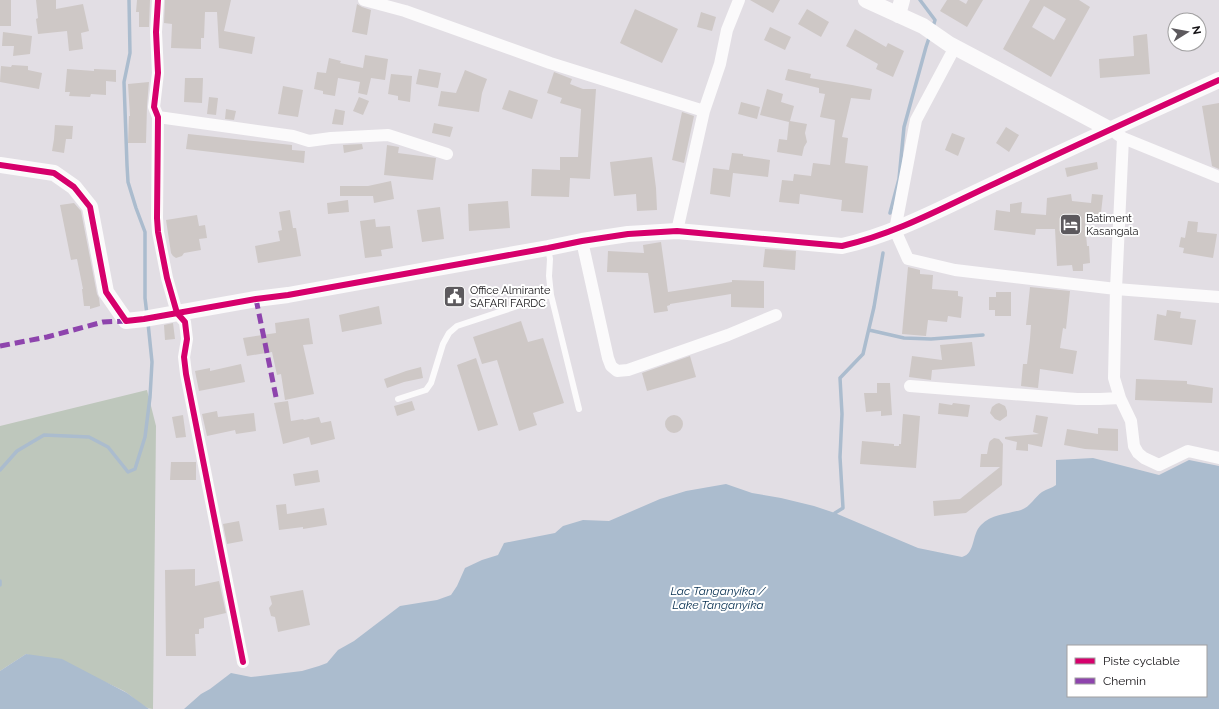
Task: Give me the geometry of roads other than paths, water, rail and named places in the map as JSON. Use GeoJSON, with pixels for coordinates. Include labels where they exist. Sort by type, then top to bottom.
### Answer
{"type":"FeatureCollection","features":[{"type":"Feature","properties":{"kind":"street"},"geometry":{"type":"LineString","coordinates":[[158,0],[156,32],[158,73],[154,107],[158,117],[158,232],[173,314],[185,322],[187,339],[184,357],[186,374],[243,662]]}},
{"type":"Feature","properties":{"kind":"street"},"geometry":{"type":"LineString","coordinates":[[364,0],[405,11],[550,64],[704,110]]}},
{"type":"Feature","properties":{"kind":"street"},"geometry":{"type":"LineString","coordinates":[[677,231],[704,110],[720,64],[727,30],[739,0]]}},
{"type":"Feature","properties":{"kind":"street"},"geometry":{"type":"LineString","coordinates":[[866,0],[900,8],[923,26],[952,45],[1116,134],[1219,177]]}},
{"type":"Feature","properties":{"kind":"street"},"geometry":{"type":"LineString","coordinates":[[952,45],[916,120],[895,230],[908,259],[955,270],[1116,289],[1219,297]]}},
{"type":"Feature","properties":{"kind":"street"},"geometry":{"type":"LineString","coordinates":[[0,165],[54,173],[74,187],[90,207],[106,292],[126,321],[173,314],[256,298],[296,293],[628,234],[677,231],[842,246],[858,243],[895,230],[1116,134],[1219,80]]}},
{"type":"Feature","properties":{"kind":"street"},"geometry":{"type":"LineString","coordinates":[[158,117],[293,136],[309,141],[331,138],[388,135],[447,154]]}},
{"type":"Feature","properties":{"kind":"street"},"geometry":{"type":"LineString","coordinates":[[1116,134],[1116,289],[1114,378],[1120,398],[1130,421],[1134,446],[1138,453],[1144,458],[1159,465],[1188,451],[1219,458]]}},
{"type":"Feature","properties":{"kind":"street"},"geometry":{"type":"LineString","coordinates":[[582,241],[608,358],[612,366],[617,371],[628,370],[728,335],[776,315]]}},
{"type":"Feature","properties":{"kind":"street"},"geometry":{"type":"LineString","coordinates":[[910,386],[1077,399],[1120,398]]}},
{"type":"Feature","properties":{"kind":"lane"},"geometry":{"type":"LineString","coordinates":[[548,248],[550,259],[549,276],[551,295],[579,409]]}},
{"type":"Feature","properties":{"kind":"lane"},"geometry":{"type":"LineString","coordinates":[[398,398],[426,390],[431,383],[443,344],[449,333],[457,326],[551,295]]}},
{"type":"Feature","properties":{"kind":"water","name":"Lac Tanganyika / Lake Tanganyika"},"geometry":{"type":"Polygon","coordinates":[[[1093,458],[1159,475],[1189,460],[1219,466],[1219,709],[184,709],[201,694],[231,673],[251,677],[302,671],[327,663],[338,650],[354,641],[400,606],[437,600],[451,595],[465,568],[482,560],[498,555],[504,543],[555,533],[563,526],[583,520],[609,521],[660,499],[686,491],[726,484],[752,493],[814,506],[835,513],[918,548],[962,557],[972,548],[978,529],[985,521],[995,516],[1024,509],[1042,492],[1056,485],[1056,460],[1093,458]]]}},
{"type":"Feature","properties":{"kind":"water"},"geometry":{"type":"Polygon","coordinates":[[[26,654],[62,659],[127,693],[149,709],[0,709],[0,671],[26,654]]]}},
{"type":"Feature","properties":{"kind":"waterway"},"geometry":{"type":"LineString","coordinates":[[129,0],[130,53],[124,82],[127,165],[128,182],[145,232],[145,298],[147,315]]}},
{"type":"Feature","properties":{"kind":"waterway"},"geometry":{"type":"LineString","coordinates":[[920,0],[935,20],[933,27]]}},
{"type":"Feature","properties":{"kind":"waterway"},"geometry":{"type":"LineString","coordinates":[[890,213],[899,179],[904,127],[930,35]]}},
{"type":"Feature","properties":{"kind":"waterway"},"geometry":{"type":"LineString","coordinates":[[835,513],[843,508],[840,457],[842,414],[840,378],[863,354],[874,307],[883,253]]}},
{"type":"Feature","properties":{"kind":"waterway"},"geometry":{"type":"LineString","coordinates":[[0,470],[17,451],[44,435],[89,437],[108,447],[128,472],[135,469],[145,437],[150,397],[152,362],[148,323]]}},
{"type":"Feature","properties":{"kind":"waterway"},"geometry":{"type":"LineString","coordinates":[[869,330],[904,338],[931,339],[983,335]]}},
{"type":"Feature","properties":{"kind":"place","name":"Batiment Kasangala"},"geometry":{"type":"Point","coordinates":[1071,224]}},
{"type":"Feature","properties":{"kind":"place","name":"Office Almirante SAFARI FARDC"},"geometry":{"type":"Point","coordinates":[455,296]}}]}
